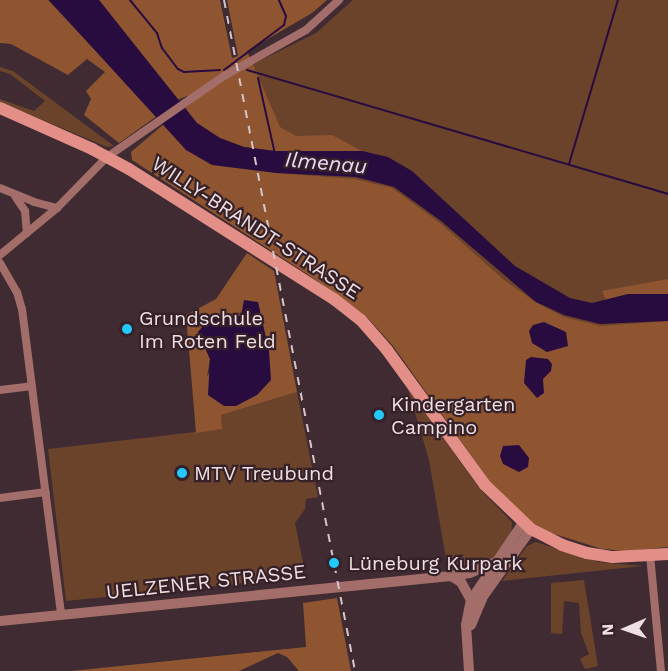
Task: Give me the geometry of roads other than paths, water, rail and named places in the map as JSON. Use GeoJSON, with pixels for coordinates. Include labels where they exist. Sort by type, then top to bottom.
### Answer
{"type":"FeatureCollection","features":[{"type":"Feature","properties":{"kind":"main road","name":"WILLY-BRANDT-STRASSE"},"geometry":{"type":"LineString","coordinates":[[0,108],[107,157],[289,270],[362,320],[387,350],[485,485],[527,526],[562,545],[586,553],[614,557],[668,554]]}},
{"type":"Feature","properties":{"kind":"street"},"geometry":{"type":"LineString","coordinates":[[0,255],[57,208],[107,157],[245,63],[306,30],[339,0]]}},
{"type":"Feature","properties":{"kind":"street"},"geometry":{"type":"LineString","coordinates":[[0,188],[57,208]]}},
{"type":"Feature","properties":{"kind":"street"},"geometry":{"type":"LineString","coordinates":[[15,195],[25,211],[27,233]]}},
{"type":"Feature","properties":{"kind":"street"},"geometry":{"type":"LineString","coordinates":[[0,263],[20,299],[61,615]]}},
{"type":"Feature","properties":{"kind":"street"},"geometry":{"type":"LineString","coordinates":[[0,390],[32,386]]}},
{"type":"Feature","properties":{"kind":"street"},"geometry":{"type":"LineString","coordinates":[[0,498],[46,492]]}},
{"type":"Feature","properties":{"kind":"street"},"geometry":{"type":"LineString","coordinates":[[467,646],[473,615],[496,562],[527,526]]}},
{"type":"Feature","properties":{"kind":"street"},"geometry":{"type":"LineString","coordinates":[[469,671],[466,625],[471,600],[487,583],[527,526]]}},
{"type":"Feature","properties":{"kind":"street"},"geometry":{"type":"LineString","coordinates":[[650,555],[661,671]]}},
{"type":"Feature","properties":{"kind":"street","name":"UELZENER STRASSE"},"geometry":{"type":"LineString","coordinates":[[0,621],[452,576],[470,573],[496,562]]}},
{"type":"Feature","properties":{"kind":"street"},"geometry":{"type":"LineString","coordinates":[[470,573],[487,583]]}},
{"type":"Feature","properties":{"kind":"street"},"geometry":{"type":"LineString","coordinates":[[452,576],[461,582],[471,600]]}},
{"type":"Feature","properties":{"kind":"street","name":"UELZENER STRASSE"},"geometry":{"type":"LineString","coordinates":[[452,576],[487,583]]}},
{"type":"Feature","properties":{"kind":"water","name":"Ilmenau"},"geometry":{"type":"Polygon","coordinates":[[[49,0],[99,0],[197,123],[220,138],[244,147],[275,151],[362,151],[388,157],[412,171],[515,266],[570,298],[592,303],[628,294],[668,294],[668,321],[600,324],[564,315],[536,302],[441,221],[394,187],[356,177],[276,173],[212,165],[186,150],[49,0]]]}},
{"type":"Feature","properties":{"kind":"water"},"geometry":{"type":"Polygon","coordinates":[[[244,300],[258,302],[269,351],[271,380],[257,395],[236,406],[224,406],[208,395],[210,359],[198,332],[211,316],[241,316],[244,300]]]}},
{"type":"Feature","properties":{"kind":"water"},"geometry":{"type":"Polygon","coordinates":[[[544,322],[566,332],[568,346],[547,352],[532,343],[529,331],[533,325],[544,322]]]}},
{"type":"Feature","properties":{"kind":"water"},"geometry":{"type":"Polygon","coordinates":[[[531,357],[548,359],[552,364],[551,371],[543,379],[544,393],[537,398],[524,383],[526,360],[531,357]]]}},
{"type":"Feature","properties":{"kind":"water"},"geometry":{"type":"Polygon","coordinates":[[[519,445],[529,458],[528,467],[519,472],[503,464],[500,456],[503,446],[519,445]]]}},
{"type":"Feature","properties":{"kind":"waterway"},"geometry":{"type":"LineString","coordinates":[[130,0],[157,33],[162,48],[178,69],[184,72],[220,70]]}},
{"type":"Feature","properties":{"kind":"waterway"},"geometry":{"type":"LineString","coordinates":[[224,70],[284,25],[286,16],[279,0]]}},
{"type":"Feature","properties":{"kind":"waterway"},"geometry":{"type":"LineString","coordinates":[[569,164],[618,0]]}},
{"type":"Feature","properties":{"kind":"waterway"},"geometry":{"type":"LineString","coordinates":[[247,70],[668,194]]}},
{"type":"Feature","properties":{"kind":"waterway","name":"Ilmenau"},"geometry":{"type":"LineString","coordinates":[[258,78],[275,154]]}},
{"type":"Feature","properties":{"kind":"railway"},"geometry":{"type":"LineString","coordinates":[[224,0],[355,671]]}},
{"type":"Feature","properties":{"kind":"place","name":"Grundschule Im Roten Feld"},"geometry":{"type":"Point","coordinates":[127,329]}},
{"type":"Feature","properties":{"kind":"place","name":"Kindergarten Campino"},"geometry":{"type":"Point","coordinates":[379,415]}},
{"type":"Feature","properties":{"kind":"place","name":"MTV Treubund"},"geometry":{"type":"Point","coordinates":[182,473]}},
{"type":"Feature","properties":{"kind":"place","name":"Lüneburg Kurpark"},"geometry":{"type":"Point","coordinates":[334,563]}}]}
